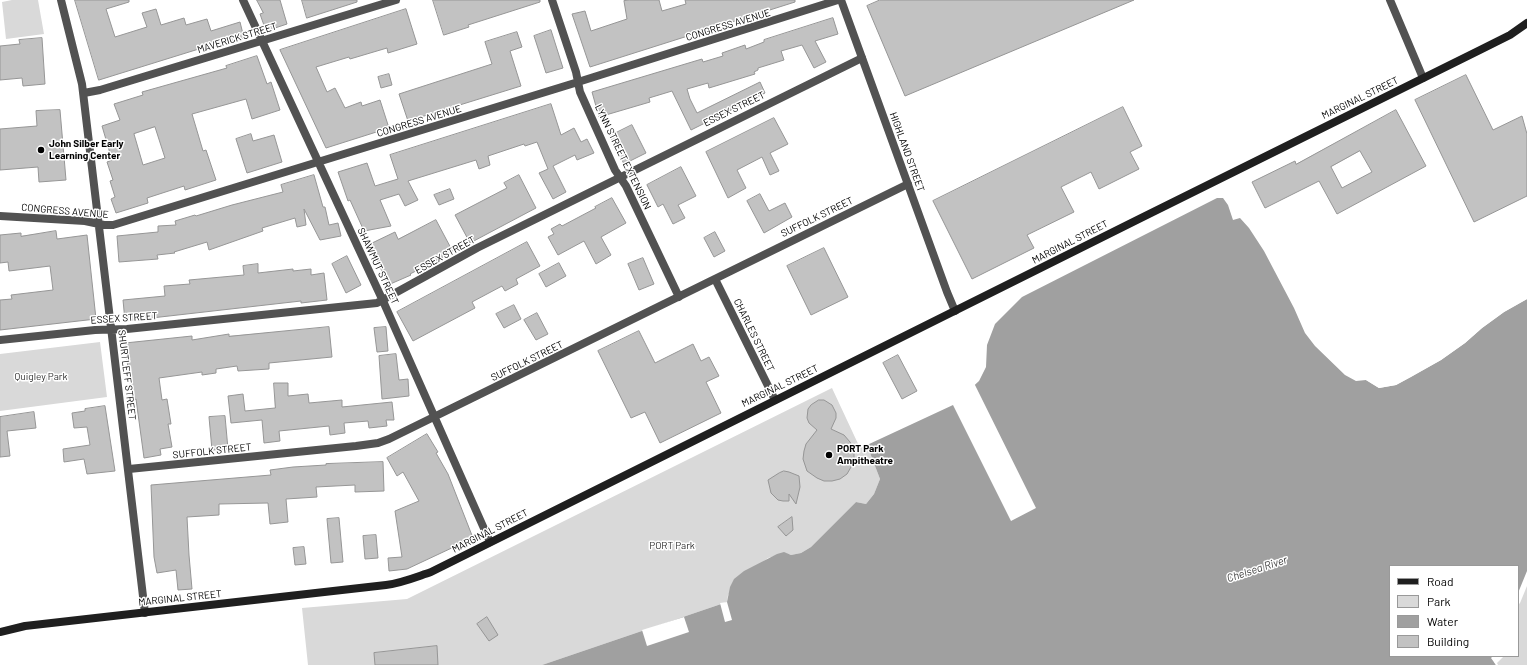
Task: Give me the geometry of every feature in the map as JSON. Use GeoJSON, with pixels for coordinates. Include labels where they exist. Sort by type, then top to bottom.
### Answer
{"type":"FeatureCollection","features":[{"type":"Feature","properties":{"kind":"main road","name":"MARGINAL STREET"},"geometry":{"type":"LineString","coordinates":[[0,632],[25,626],[401,583],[431,572],[1498,42],[1527,23]]}},
{"type":"Feature","properties":{"kind":"street","name":"SHURTLEFF STREET"},"geometry":{"type":"LineString","coordinates":[[61,0],[79,66],[84,93],[145,612]]}},
{"type":"Feature","properties":{"kind":"street","name":"SHAWMUT STREET"},"geometry":{"type":"LineString","coordinates":[[243,0],[384,301],[490,542]]}},
{"type":"Feature","properties":{"kind":"street","name":"MAVERICK STREET"},"geometry":{"type":"LineString","coordinates":[[84,93],[100,90],[396,0]]}},
{"type":"Feature","properties":{"kind":"street","name":"LYNN STREET EXTENSION"},"geometry":{"type":"LineString","coordinates":[[552,0],[580,92],[615,170],[626,186],[679,297]]}},
{"type":"Feature","properties":{"kind":"street","name":"CONGRESS AVENUE"},"geometry":{"type":"LineString","coordinates":[[0,216],[85,221],[113,225],[578,82],[838,0]]}},
{"type":"Feature","properties":{"kind":"street","name":"HIGHLAND STREET"},"geometry":{"type":"LineString","coordinates":[[841,0],[955,311]]}},
{"type":"Feature","properties":{"kind":"street"},"geometry":{"type":"LineString","coordinates":[[1390,0],[1423,78]]}},
{"type":"Feature","properties":{"kind":"street","name":"ESSEX STREET"},"geometry":{"type":"LineString","coordinates":[[0,340],[370,305],[384,301],[477,248],[862,58]]}},
{"type":"Feature","properties":{"kind":"street","name":"SUFFOLK STREET"},"geometry":{"type":"LineString","coordinates":[[129,469],[367,445],[395,437],[908,184]]}},
{"type":"Feature","properties":{"kind":"street","name":"CHARLES STREET"},"geometry":{"type":"LineString","coordinates":[[715,279],[775,400]]}},
{"type":"Feature","properties":{"kind":"green space"},"geometry":{"type":"Polygon","coordinates":[[[12,0],[38,0],[44,34],[6,39],[2,2],[12,0]]]}},
{"type":"Feature","properties":{"kind":"green space","name":"Quigley Park"},"geometry":{"type":"Polygon","coordinates":[[[100,342],[107,397],[0,411],[0,354],[100,342]]]}},
{"type":"Feature","properties":{"kind":"green space","name":"PORT Park"},"geometry":{"type":"Polygon","coordinates":[[[832,388],[860,448],[867,445],[880,479],[874,494],[866,504],[856,502],[811,547],[801,553],[791,555],[784,553],[768,558],[728,595],[727,602],[542,665],[308,665],[302,608],[407,599],[832,388]]]}},
{"type":"Feature","properties":{"kind":"green space"},"geometry":{"type":"Polygon","coordinates":[[[1527,568],[1527,665],[1496,665],[1490,657],[1519,657],[1519,573],[1527,568]]]}},
{"type":"Feature","properties":{"kind":"water","name":"Chelsea River"},"geometry":{"type":"Polygon","coordinates":[[[1217,198],[1223,198],[1228,205],[1233,220],[1240,218],[1249,228],[1264,251],[1294,308],[1305,333],[1315,346],[1345,375],[1356,381],[1366,380],[1379,388],[1396,385],[1441,360],[1504,312],[1527,299],[1527,583],[1519,601],[1519,565],[1389,565],[1389,657],[1501,657],[1494,662],[1496,665],[542,665],[727,602],[730,587],[734,579],[744,571],[777,554],[784,552],[791,555],[801,553],[811,547],[856,502],[866,504],[874,494],[880,479],[867,445],[953,405],[979,381],[986,367],[987,345],[995,324],[1022,297],[1217,198]]]}},
{"type":"Feature","properties":{"kind":"pier"},"geometry":{"type":"Polygon","coordinates":[[[1527,297],[1527,299],[1504,312],[1441,360],[1396,385],[1379,388],[1366,380],[1368,379],[1380,386],[1396,383],[1410,376],[1440,358],[1503,311],[1527,297]]]}},
{"type":"Feature","properties":{"kind":"pier"},"geometry":{"type":"Polygon","coordinates":[[[974,383],[1036,508],[1011,521],[952,403],[974,383]]]}},
{"type":"Feature","properties":{"kind":"pier"},"geometry":{"type":"Polygon","coordinates":[[[1527,571],[1527,586],[1519,604],[1519,591],[1527,571]]]}},
{"type":"Feature","properties":{"kind":"pier"},"geometry":{"type":"Polygon","coordinates":[[[727,602],[732,620],[725,622],[720,603],[727,602]]]}},
{"type":"Feature","properties":{"kind":"pier"},"geometry":{"type":"Polygon","coordinates":[[[684,617],[689,632],[647,646],[642,630],[684,617]]]}},
{"type":"Feature","properties":{"kind":"pier"},"geometry":{"type":"Polygon","coordinates":[[[1503,657],[1497,663],[1498,665],[1496,665],[1491,658],[1503,657]]]}},
{"type":"Feature","properties":{"kind":"building"},"geometry":{"type":"Polygon","coordinates":[[[75,0],[129,0],[129,2],[106,9],[115,37],[147,27],[142,13],[156,9],[161,25],[184,18],[186,25],[207,19],[211,31],[240,22],[244,38],[202,50],[202,48],[99,80],[75,0]]]}},
{"type":"Feature","properties":{"kind":"building"},"geometry":{"type":"Polygon","coordinates":[[[257,0],[280,0],[287,24],[266,31],[260,14],[263,13],[257,0]]]}},
{"type":"Feature","properties":{"kind":"building"},"geometry":{"type":"Polygon","coordinates":[[[302,0],[357,0],[357,2],[307,18],[302,0]]]}},
{"type":"Feature","properties":{"kind":"building"},"geometry":{"type":"Polygon","coordinates":[[[433,0],[540,0],[540,2],[468,25],[469,27],[444,35],[433,0]]]}},
{"type":"Feature","properties":{"kind":"building"},"geometry":{"type":"Polygon","coordinates":[[[659,0],[662,11],[686,4],[685,0],[795,0],[795,2],[590,67],[572,14],[585,11],[591,31],[627,19],[624,1],[659,0]]]}},
{"type":"Feature","properties":{"kind":"building"},"geometry":{"type":"Polygon","coordinates":[[[880,0],[1134,0],[905,96],[867,6],[880,0]]]}},
{"type":"Feature","properties":{"kind":"building"},"geometry":{"type":"Polygon","coordinates":[[[406,9],[417,44],[388,53],[387,48],[316,67],[327,92],[335,88],[345,108],[361,102],[362,106],[380,100],[389,128],[326,148],[280,50],[406,9]]]}},
{"type":"Feature","properties":{"kind":"building"},"geometry":{"type":"Polygon","coordinates":[[[833,18],[838,34],[815,41],[826,62],[814,68],[802,45],[781,51],[784,60],[758,68],[758,70],[754,72],[755,74],[709,88],[708,83],[687,89],[697,113],[760,82],[765,93],[691,130],[672,91],[649,98],[650,102],[599,117],[592,92],[702,59],[703,62],[723,56],[722,53],[745,45],[746,49],[764,42],[764,40],[833,18]]]}},
{"type":"Feature","properties":{"kind":"building"},"geometry":{"type":"Polygon","coordinates":[[[551,30],[563,68],[546,73],[534,36],[551,30]]]}},
{"type":"Feature","properties":{"kind":"building"},"geometry":{"type":"Polygon","coordinates":[[[517,32],[522,47],[510,51],[521,86],[408,121],[399,94],[492,64],[485,42],[517,32]]]}},
{"type":"Feature","properties":{"kind":"building"},"geometry":{"type":"Polygon","coordinates":[[[42,38],[45,84],[23,86],[22,78],[0,80],[0,46],[20,44],[19,40],[42,38]]]}},
{"type":"Feature","properties":{"kind":"building"},"geometry":{"type":"Polygon","coordinates":[[[257,56],[267,84],[271,82],[280,110],[252,119],[246,99],[192,114],[203,151],[206,150],[216,180],[185,190],[184,186],[147,198],[148,203],[116,213],[111,199],[115,197],[110,181],[113,180],[107,162],[112,160],[102,126],[120,120],[114,104],[143,95],[142,92],[227,68],[226,66],[257,56]],[[155,127],[134,134],[143,165],[165,158],[155,127]]]}},
{"type":"Feature","properties":{"kind":"building"},"geometry":{"type":"Polygon","coordinates":[[[389,74],[392,85],[381,88],[378,77],[389,74]]]}},
{"type":"Feature","properties":{"kind":"building"},"geometry":{"type":"Polygon","coordinates":[[[1466,75],[1493,130],[1522,116],[1527,134],[1527,196],[1474,222],[1415,100],[1466,75]]]}},
{"type":"Feature","properties":{"kind":"building"},"geometry":{"type":"Polygon","coordinates":[[[551,104],[561,135],[574,128],[581,142],[587,139],[594,153],[577,160],[575,155],[553,166],[566,192],[553,199],[539,173],[548,169],[537,142],[525,146],[524,144],[488,156],[490,165],[479,169],[476,160],[408,181],[418,200],[405,206],[399,194],[380,200],[391,226],[364,231],[350,200],[348,201],[338,172],[367,163],[375,186],[398,179],[390,155],[551,104]]]}},
{"type":"Feature","properties":{"kind":"building"},"geometry":{"type":"Polygon","coordinates":[[[1123,107],[1142,146],[1130,152],[1139,169],[1099,189],[1091,172],[1061,187],[1074,212],[1027,235],[1034,248],[972,279],[933,201],[1123,107]]]}},
{"type":"Feature","properties":{"kind":"building"},"geometry":{"type":"Polygon","coordinates":[[[60,110],[66,180],[39,182],[38,167],[0,170],[0,129],[37,126],[36,111],[60,110]]]}},
{"type":"Feature","properties":{"kind":"building"},"geometry":{"type":"Polygon","coordinates":[[[1396,110],[1426,166],[1337,214],[1319,181],[1265,208],[1252,182],[1295,161],[1296,164],[1396,110]],[[1360,151],[1331,167],[1342,188],[1372,172],[1360,151]]]}},
{"type":"Feature","properties":{"kind":"building"},"geometry":{"type":"Polygon","coordinates":[[[774,118],[788,144],[770,153],[779,171],[770,175],[762,157],[737,170],[746,188],[728,198],[706,152],[774,118]]]}},
{"type":"Feature","properties":{"kind":"building"},"geometry":{"type":"Polygon","coordinates":[[[632,125],[646,153],[624,164],[610,136],[632,125]]]}},
{"type":"Feature","properties":{"kind":"building"},"geometry":{"type":"Polygon","coordinates":[[[251,134],[253,141],[274,135],[282,162],[247,173],[236,139],[251,134]]]}},
{"type":"Feature","properties":{"kind":"building"},"geometry":{"type":"Polygon","coordinates":[[[681,167],[696,196],[678,205],[685,218],[673,224],[663,204],[658,207],[647,185],[681,167]]]}},
{"type":"Feature","properties":{"kind":"building"},"geometry":{"type":"Polygon","coordinates":[[[314,175],[323,207],[325,207],[329,225],[338,223],[341,236],[320,240],[304,209],[306,225],[297,227],[295,218],[262,228],[263,231],[209,250],[207,242],[174,252],[175,253],[157,255],[158,259],[119,262],[117,236],[158,232],[158,226],[176,225],[175,221],[283,192],[281,185],[314,175]]]}},
{"type":"Feature","properties":{"kind":"building"},"geometry":{"type":"Polygon","coordinates":[[[519,175],[536,208],[470,243],[455,215],[507,188],[504,183],[519,175]]]}},
{"type":"Feature","properties":{"kind":"building"},"geometry":{"type":"Polygon","coordinates":[[[450,189],[454,199],[439,205],[434,195],[450,189]]]}},
{"type":"Feature","properties":{"kind":"building"},"geometry":{"type":"Polygon","coordinates":[[[760,194],[769,211],[785,203],[792,217],[764,233],[747,201],[760,194]]]}},
{"type":"Feature","properties":{"kind":"building"},"geometry":{"type":"Polygon","coordinates":[[[612,198],[626,223],[601,237],[611,255],[596,264],[584,241],[558,255],[548,237],[554,234],[551,229],[560,224],[562,226],[612,198]]]}},
{"type":"Feature","properties":{"kind":"building"},"geometry":{"type":"Polygon","coordinates":[[[436,220],[453,252],[410,274],[411,275],[388,285],[370,244],[395,232],[398,239],[436,220]]]}},
{"type":"Feature","properties":{"kind":"building"},"geometry":{"type":"Polygon","coordinates":[[[56,231],[57,239],[87,235],[96,319],[0,330],[0,300],[12,299],[11,295],[53,290],[50,266],[9,271],[8,262],[0,263],[0,235],[21,233],[21,236],[56,231]]]}},
{"type":"Feature","properties":{"kind":"building"},"geometry":{"type":"Polygon","coordinates":[[[715,232],[725,251],[714,257],[704,238],[715,232]]]}},
{"type":"Feature","properties":{"kind":"building"},"geometry":{"type":"Polygon","coordinates":[[[527,242],[540,266],[516,279],[518,284],[505,291],[502,286],[472,302],[475,308],[413,341],[397,312],[527,242]]]}},
{"type":"Feature","properties":{"kind":"building"},"geometry":{"type":"Polygon","coordinates":[[[824,248],[848,297],[811,315],[787,266],[824,248]]]}},
{"type":"Feature","properties":{"kind":"building"},"geometry":{"type":"Polygon","coordinates":[[[347,256],[361,285],[346,293],[332,264],[347,256]]]}},
{"type":"Feature","properties":{"kind":"building"},"geometry":{"type":"Polygon","coordinates":[[[643,258],[654,284],[639,290],[628,264],[643,258]]]}},
{"type":"Feature","properties":{"kind":"building"},"geometry":{"type":"Polygon","coordinates":[[[559,263],[566,276],[546,287],[539,274],[559,263]]]}},
{"type":"Feature","properties":{"kind":"building"},"geometry":{"type":"Polygon","coordinates":[[[258,264],[258,273],[293,269],[293,271],[311,269],[311,275],[324,273],[327,300],[301,303],[301,301],[125,321],[123,300],[165,296],[164,286],[190,284],[189,280],[244,275],[243,266],[258,264]]]}},
{"type":"Feature","properties":{"kind":"building"},"geometry":{"type":"Polygon","coordinates":[[[514,305],[521,319],[504,328],[496,314],[514,305]]]}},
{"type":"Feature","properties":{"kind":"building"},"geometry":{"type":"Polygon","coordinates":[[[537,313],[548,334],[536,340],[524,320],[537,313]]]}},
{"type":"Feature","properties":{"kind":"building"},"geometry":{"type":"Polygon","coordinates":[[[329,327],[332,357],[269,363],[269,369],[238,371],[237,366],[216,369],[216,373],[202,375],[202,372],[159,378],[162,400],[167,399],[171,424],[168,424],[172,447],[160,449],[161,455],[144,458],[136,399],[134,400],[129,377],[125,343],[192,336],[192,340],[229,334],[229,336],[329,327]]]}},
{"type":"Feature","properties":{"kind":"building"},"geometry":{"type":"Polygon","coordinates":[[[386,327],[388,351],[377,352],[374,328],[386,327]]]}},
{"type":"Feature","properties":{"kind":"building"},"geometry":{"type":"Polygon","coordinates":[[[639,331],[655,363],[693,344],[701,361],[709,357],[719,376],[706,382],[721,413],[660,443],[645,412],[631,418],[598,351],[639,331]]]}},
{"type":"Feature","properties":{"kind":"building"},"geometry":{"type":"Polygon","coordinates":[[[396,354],[399,380],[408,379],[409,396],[382,399],[379,356],[396,354]]]}},
{"type":"Feature","properties":{"kind":"building"},"geometry":{"type":"Polygon","coordinates":[[[898,355],[917,391],[902,399],[883,363],[898,355]]]}},
{"type":"Feature","properties":{"kind":"building"},"geometry":{"type":"Polygon","coordinates":[[[274,383],[288,383],[288,396],[308,394],[309,403],[342,400],[342,407],[392,402],[394,420],[386,420],[387,426],[369,428],[368,421],[344,423],[345,433],[330,435],[329,426],[279,431],[280,441],[264,443],[262,420],[231,423],[228,396],[243,394],[245,411],[275,408],[274,383]]]}},
{"type":"Feature","properties":{"kind":"building","name":"PORT Park Ampitheatre"},"geometry":{"type":"Polygon","coordinates":[[[819,400],[824,400],[832,405],[836,413],[836,418],[831,429],[844,435],[854,450],[854,459],[847,474],[840,479],[832,481],[824,481],[807,471],[803,459],[806,444],[817,430],[809,423],[807,418],[808,409],[819,400]]]}},
{"type":"Feature","properties":{"kind":"building"},"geometry":{"type":"Polygon","coordinates":[[[105,406],[115,471],[87,474],[84,459],[64,462],[63,449],[90,445],[87,427],[74,428],[72,413],[85,411],[85,409],[105,406]]]}},
{"type":"Feature","properties":{"kind":"building"},"geometry":{"type":"Polygon","coordinates":[[[34,412],[36,428],[7,431],[10,456],[0,457],[0,417],[34,412]]]}},
{"type":"Feature","properties":{"kind":"building"},"geometry":{"type":"Polygon","coordinates":[[[225,416],[228,449],[212,450],[209,417],[225,416]]]}},
{"type":"Feature","properties":{"kind":"building"},"geometry":{"type":"Polygon","coordinates":[[[427,434],[438,452],[436,453],[448,474],[473,538],[407,569],[389,571],[388,558],[402,557],[395,511],[419,501],[403,472],[397,476],[387,458],[427,434]]]}},
{"type":"Feature","properties":{"kind":"building"},"geometry":{"type":"Polygon","coordinates":[[[383,462],[384,491],[355,492],[355,485],[316,487],[317,497],[286,499],[288,522],[270,524],[268,503],[219,504],[219,515],[187,517],[192,589],[178,590],[176,570],[157,573],[154,557],[151,485],[271,475],[270,470],[293,467],[383,462]]]}},
{"type":"Feature","properties":{"kind":"building"},"geometry":{"type":"Polygon","coordinates":[[[784,471],[799,476],[800,487],[796,504],[789,494],[789,501],[783,501],[778,500],[771,493],[768,480],[784,471]]]}},
{"type":"Feature","properties":{"kind":"building"},"geometry":{"type":"Polygon","coordinates":[[[792,517],[793,530],[786,536],[778,527],[792,517]]]}},
{"type":"Feature","properties":{"kind":"building"},"geometry":{"type":"Polygon","coordinates":[[[339,518],[343,562],[331,563],[327,519],[339,518]]]}},
{"type":"Feature","properties":{"kind":"building"},"geometry":{"type":"Polygon","coordinates":[[[376,535],[378,558],[365,559],[363,536],[376,535]]]}},
{"type":"Feature","properties":{"kind":"building"},"geometry":{"type":"Polygon","coordinates":[[[304,547],[306,564],[295,565],[293,548],[304,547]]]}},
{"type":"Feature","properties":{"kind":"building"},"geometry":{"type":"Polygon","coordinates":[[[487,617],[498,635],[489,641],[477,624],[487,617]]]}},
{"type":"Feature","properties":{"kind":"building"},"geometry":{"type":"Polygon","coordinates":[[[437,646],[438,665],[375,665],[374,653],[437,646]]]}},
{"type":"Feature","properties":{"kind":"place","name":"John Silber Early Learning Center"},"geometry":{"type":"Point","coordinates":[41,150]}},
{"type":"Feature","properties":{"kind":"place","name":"PORT Park Ampitheatre"},"geometry":{"type":"Point","coordinates":[829,455]}}]}
